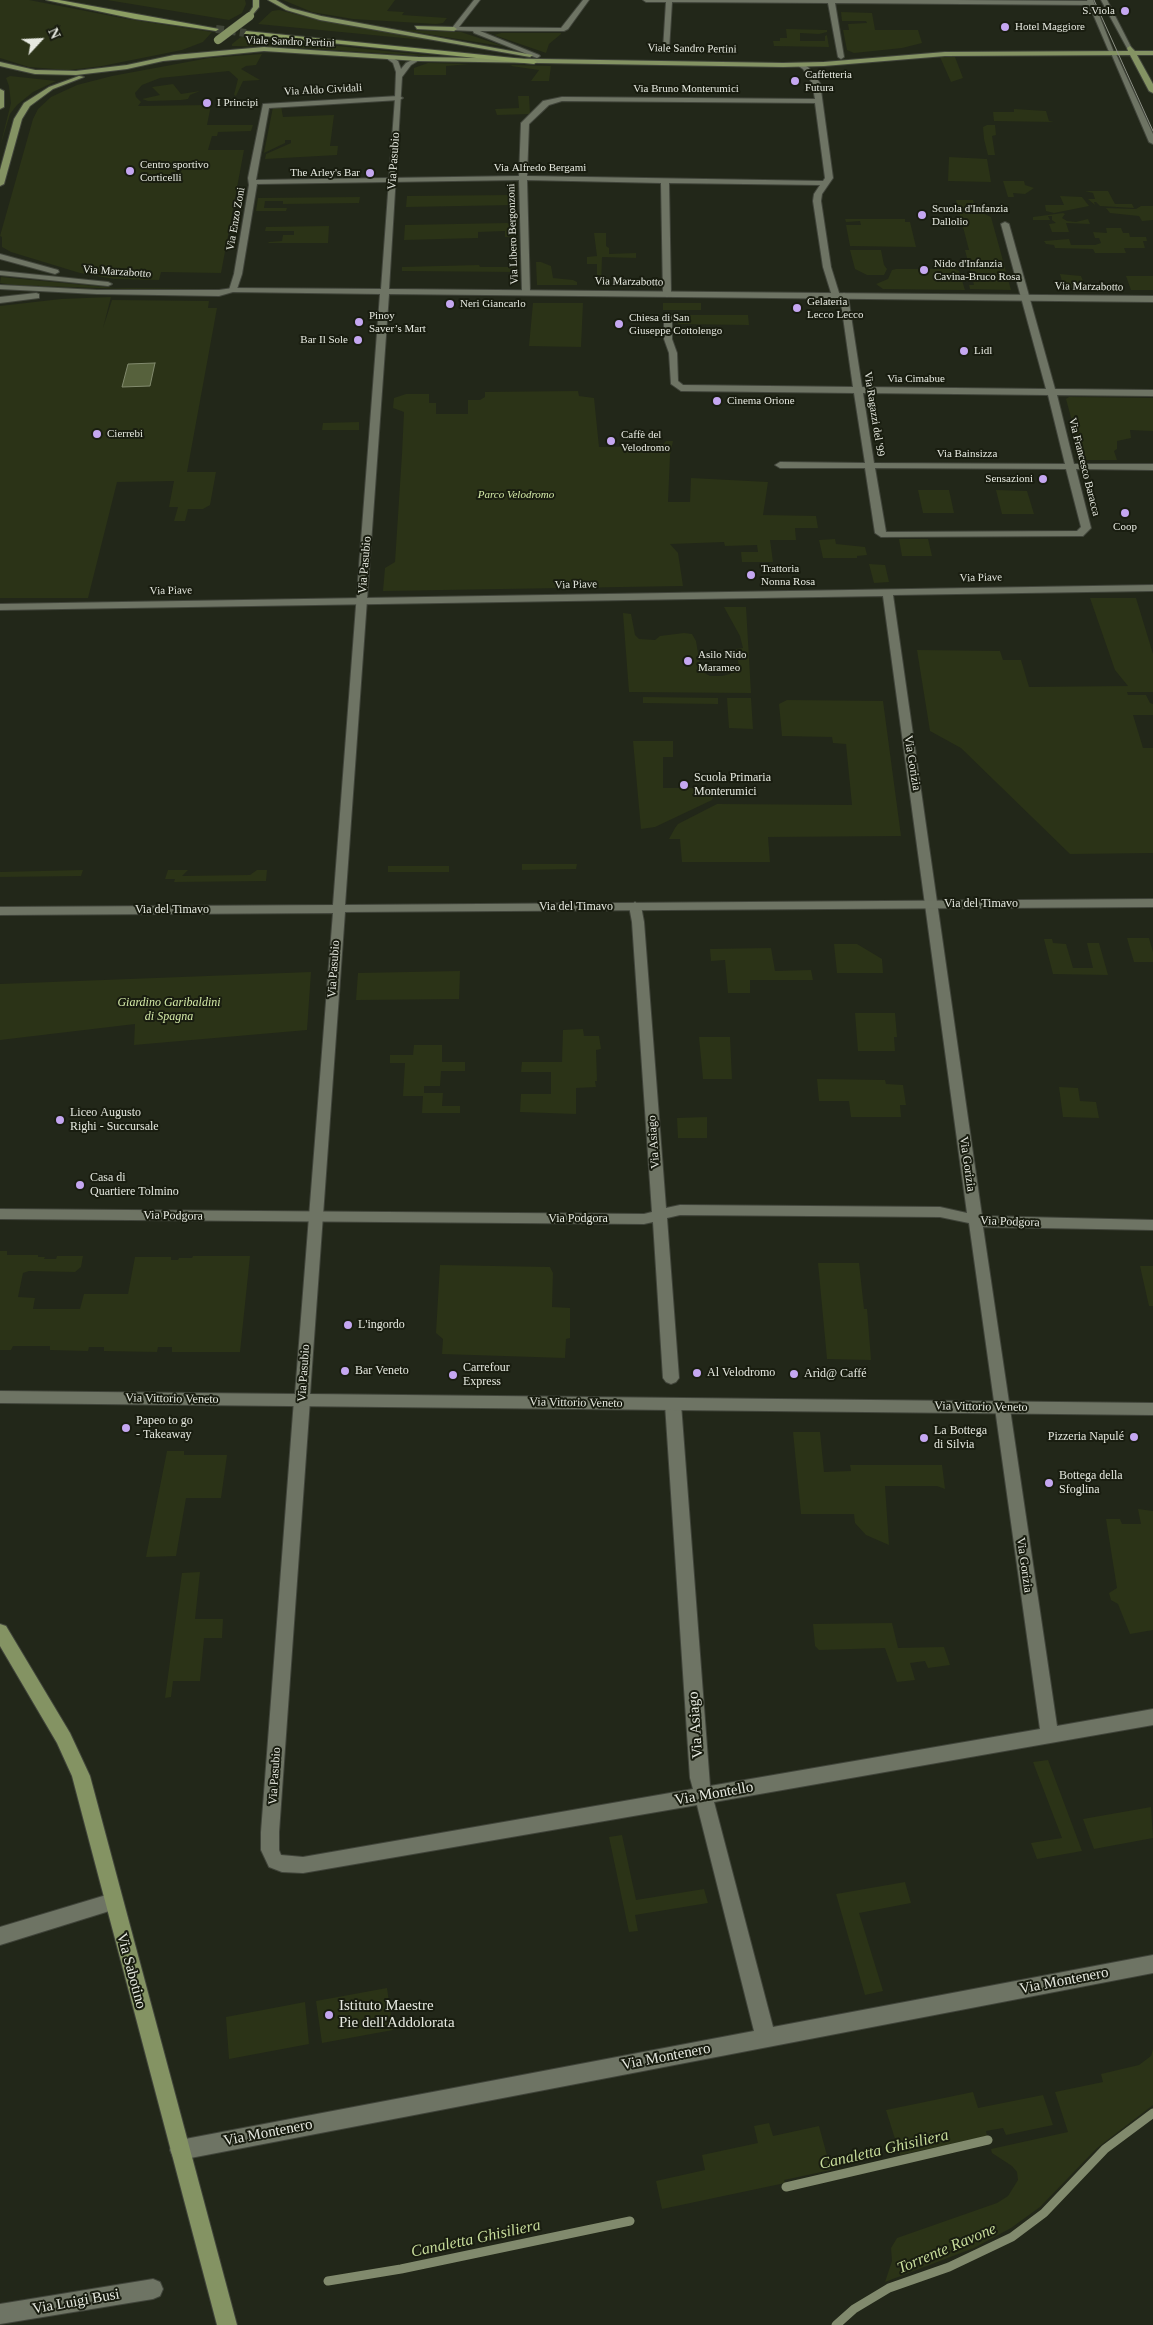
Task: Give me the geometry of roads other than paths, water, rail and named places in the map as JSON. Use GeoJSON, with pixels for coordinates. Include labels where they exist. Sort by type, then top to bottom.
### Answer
{"type":"FeatureCollection","features":[{"type":"Feature","properties":{"kind":"highway"},"geometry":{"type":"LineString","coordinates":[[49,0],[135,17],[216,29]]}},
{"type":"Feature","properties":{"kind":"highway"},"geometry":{"type":"LineString","coordinates":[[88,0],[224,23]]}},
{"type":"Feature","properties":{"kind":"highway","name":"Viale Sandro Pertini"},"geometry":{"type":"LineString","coordinates":[[254,27],[526,54]]}},
{"type":"Feature","properties":{"kind":"highway","name":"Viale Sandro Pertini"},"geometry":{"type":"LineString","coordinates":[[246,33],[536,59]]}},
{"type":"Feature","properties":{"kind":"main road"},"geometry":{"type":"LineString","coordinates":[[215,42],[250,16],[256,7],[256,0]]}},
{"type":"Feature","properties":{"kind":"main road","name":"Viale Sandro Pertini"},"geometry":{"type":"LineString","coordinates":[[271,0],[307,15],[358,24]]}},
{"type":"Feature","properties":{"kind":"main road"},"geometry":{"type":"LineString","coordinates":[[358,24],[454,29]]}},
{"type":"Feature","properties":{"kind":"main road"},"geometry":{"type":"LineString","coordinates":[[358,24],[526,54]]}},
{"type":"Feature","properties":{"kind":"main road"},"geometry":{"type":"LineString","coordinates":[[0,64],[20,70],[51,74],[114,69],[165,60],[205,47]]}},
{"type":"Feature","properties":{"kind":"main road"},"geometry":{"type":"LineString","coordinates":[[1132,51],[1153,48]]}},
{"type":"Feature","properties":{"kind":"main road","name":"Viale Sandro Pertini"},"geometry":{"type":"LineString","coordinates":[[165,60],[230,51],[264,49],[418,59],[783,60],[940,49],[1132,51]]}},
{"type":"Feature","properties":{"kind":"main road","name":"Viale Sandro Pertini"},"geometry":{"type":"LineString","coordinates":[[526,54],[536,59],[800,65],[931,55],[1112,51]]}},
{"type":"Feature","properties":{"kind":"main road"},"geometry":{"type":"LineString","coordinates":[[1132,51],[1153,53]]}},
{"type":"Feature","properties":{"kind":"main road"},"geometry":{"type":"LineString","coordinates":[[1132,51],[1153,91]]}},
{"type":"Feature","properties":{"kind":"main road"},"geometry":{"type":"LineString","coordinates":[[0,184],[18,119],[26,105],[58,85],[114,69]]}},
{"type":"Feature","properties":{"kind":"main road"},"geometry":{"type":"LineString","coordinates":[[0,91],[0,107]]}},
{"type":"Feature","properties":{"kind":"main road","name":"Via Sabotino"},"geometry":{"type":"LineString","coordinates":[[0,1632],[46,1706],[73,1756],[87,1796],[113,1902],[227,2325]]}},
{"type":"Feature","properties":{"kind":"street"},"geometry":{"type":"LineString","coordinates":[[454,29],[477,0]]}},
{"type":"Feature","properties":{"kind":"street"},"geometry":{"type":"LineString","coordinates":[[454,29],[562,30],[566,28],[586,0]]}},
{"type":"Feature","properties":{"kind":"street"},"geometry":{"type":"LineString","coordinates":[[646,0],[1090,1],[1153,142]]}},
{"type":"Feature","properties":{"kind":"street"},"geometry":{"type":"LineString","coordinates":[[666,50],[669,0]]}},
{"type":"Feature","properties":{"kind":"street"},"geometry":{"type":"LineString","coordinates":[[1104,0],[1132,51]]}},
{"type":"Feature","properties":{"kind":"street"},"geometry":{"type":"LineString","coordinates":[[831,1],[841,57]]}},
{"type":"Feature","properties":{"kind":"street"},"geometry":{"type":"LineString","coordinates":[[474,30],[481,36],[536,59]]}},
{"type":"Feature","properties":{"kind":"street"},"geometry":{"type":"LineString","coordinates":[[389,58],[396,62],[400,76]]}},
{"type":"Feature","properties":{"kind":"street"},"geometry":{"type":"LineString","coordinates":[[400,76],[408,64],[418,59]]}},
{"type":"Feature","properties":{"kind":"street"},"geometry":{"type":"LineString","coordinates":[[824,64],[820,67],[816,83],[828,173],[827,183],[818,194],[817,201],[827,267],[840,296]]}},
{"type":"Feature","properties":{"kind":"street"},"geometry":{"type":"LineString","coordinates":[[800,65],[806,68],[816,83]]}},
{"type":"Feature","properties":{"kind":"street","name":"Via Pasubio"},"geometry":{"type":"LineString","coordinates":[[275,1861],[270,1850],[270,1832],[400,76]]}},
{"type":"Feature","properties":{"kind":"street","name":"Via Aldo Cividali"},"geometry":{"type":"LineString","coordinates":[[257,152],[268,105],[399,98]]}},
{"type":"Feature","properties":{"kind":"street","name":"Via Bruno Monterumici"},"geometry":{"type":"LineString","coordinates":[[554,100],[819,101]]}},
{"type":"Feature","properties":{"kind":"street","name":"Via Libero Bergonzoni"},"geometry":{"type":"LineString","coordinates":[[526,292],[523,178],[525,123],[546,103],[554,100]]}},
{"type":"Feature","properties":{"kind":"street","name":"Via Enzo Zoni"},"geometry":{"type":"LineString","coordinates":[[233,290],[238,274],[257,152]]}},
{"type":"Feature","properties":{"kind":"street","name":"Via Alfredo Bergami"},"geometry":{"type":"LineString","coordinates":[[253,182],[523,178],[827,183]]}},
{"type":"Feature","properties":{"kind":"street"},"geometry":{"type":"LineString","coordinates":[[665,180],[667,294]]}},
{"type":"Feature","properties":{"kind":"street"},"geometry":{"type":"LineString","coordinates":[[1005,224],[1024,298]]}},
{"type":"Feature","properties":{"kind":"street"},"geometry":{"type":"LineString","coordinates":[[0,256],[89,282]]}},
{"type":"Feature","properties":{"kind":"street","name":"Via Marzabotto"},"geometry":{"type":"LineString","coordinates":[[0,273],[132,286],[222,287],[233,290]]}},
{"type":"Feature","properties":{"kind":"street","name":"Via Marzabotto"},"geometry":{"type":"LineString","coordinates":[[0,287],[97,292],[219,293],[233,290],[384,291],[1153,299]]}},
{"type":"Feature","properties":{"kind":"street"},"geometry":{"type":"LineString","coordinates":[[0,300],[97,292]]}},
{"type":"Feature","properties":{"kind":"street","name":"Via Ragazzi del '99"},"geometry":{"type":"LineString","coordinates":[[840,296],[858,389],[882,534]]}},
{"type":"Feature","properties":{"kind":"street","name":"Via Francesco Baracca"},"geometry":{"type":"LineString","coordinates":[[882,534],[1078,535],[1086,531],[1052,392],[1024,298]]}},
{"type":"Feature","properties":{"kind":"street","name":"Via Cimabue"},"geometry":{"type":"LineString","coordinates":[[668,317],[668,339],[673,352],[674,382],[678,387],[1153,393]]}},
{"type":"Feature","properties":{"kind":"street","name":"Via Bainsizza"},"geometry":{"type":"LineString","coordinates":[[780,465],[1153,467]]}},
{"type":"Feature","properties":{"kind":"street","name":"Via Piave"},"geometry":{"type":"LineString","coordinates":[[0,607],[1153,588]]}},
{"type":"Feature","properties":{"kind":"street","name":"Via Gorizia"},"geometry":{"type":"LineString","coordinates":[[888,593],[1001,1408],[1044,1706],[1050,1735]]}},
{"type":"Feature","properties":{"kind":"street","name":"Via del Timavo"},"geometry":{"type":"LineString","coordinates":[[0,911],[1153,903]]}},
{"type":"Feature","properties":{"kind":"street","name":"Via Asiago"},"geometry":{"type":"LineString","coordinates":[[635,906],[638,922],[671,1378]]}},
{"type":"Feature","properties":{"kind":"street","name":"Via Podgora"},"geometry":{"type":"LineString","coordinates":[[0,1214],[644,1219],[680,1210],[940,1212],[950,1213],[975,1221],[1153,1225]]}},
{"type":"Feature","properties":{"kind":"street","name":"Via Vittorio Veneto"},"geometry":{"type":"LineString","coordinates":[[0,1397],[1153,1409]]}},
{"type":"Feature","properties":{"kind":"street","name":"Via Asiago"},"geometry":{"type":"LineString","coordinates":[[673,1404],[699,1778],[766,2039]]}},
{"type":"Feature","properties":{"kind":"street","name":"Via Montello"},"geometry":{"type":"LineString","coordinates":[[275,1861],[282,1864],[303,1865],[1153,1717]]}},
{"type":"Feature","properties":{"kind":"street"},"geometry":{"type":"LineString","coordinates":[[0,1936],[113,1902]]}},
{"type":"Feature","properties":{"kind":"street","name":"Via Montenero"},"geometry":{"type":"LineString","coordinates":[[180,2150],[1153,1964]]}},
{"type":"Feature","properties":{"kind":"street","name":"Via Luigi Busi"},"geometry":{"type":"LineString","coordinates":[[0,2314],[153,2289]]}},
{"type":"Feature","properties":{"kind":"waterway","name":"Torrente Ravone"},"geometry":{"type":"LineString","coordinates":[[836,2325],[854,2309],[889,2288],[949,2267],[1012,2237],[1044,2213],[1105,2149],[1153,2113]]}},
{"type":"Feature","properties":{"kind":"waterway","name":"Canaletta Ghisiliera"},"geometry":{"type":"LineString","coordinates":[[786,2187],[988,2140]]}},
{"type":"Feature","properties":{"kind":"waterway","name":"Canaletta Ghisiliera"},"geometry":{"type":"LineString","coordinates":[[328,2281],[401,2269],[630,2221]]}},
{"type":"Feature","properties":{"kind":"tunnel"},"geometry":{"type":"LineString","coordinates":[[216,29],[246,33]]}},
{"type":"Feature","properties":{"kind":"tram line"},"geometry":{"type":"LineString","coordinates":[[1094,0],[1153,131]]}},
{"type":"Feature","properties":{"kind":"place","name":"S.Viola"},"geometry":{"type":"Point","coordinates":[1125,11]}},
{"type":"Feature","properties":{"kind":"place","name":"Hotel Maggiore"},"geometry":{"type":"Point","coordinates":[1005,27]}},
{"type":"Feature","properties":{"kind":"place","name":"Caffetteria Futura"},"geometry":{"type":"Point","coordinates":[795,81]}},
{"type":"Feature","properties":{"kind":"place","name":"I Principi"},"geometry":{"type":"Point","coordinates":[207,103]}},
{"type":"Feature","properties":{"kind":"place","name":"Centro sportivo Corticelli"},"geometry":{"type":"Point","coordinates":[130,171]}},
{"type":"Feature","properties":{"kind":"place","name":"The Arley's Bar"},"geometry":{"type":"Point","coordinates":[370,173]}},
{"type":"Feature","properties":{"kind":"place","name":"Scuola d'Infanzia Dallolio"},"geometry":{"type":"Point","coordinates":[922,215]}},
{"type":"Feature","properties":{"kind":"place","name":"Nido d'Infanzia Cavina-Bruco Rosa"},"geometry":{"type":"Point","coordinates":[924,270]}},
{"type":"Feature","properties":{"kind":"place","name":"Neri Giancarlo"},"geometry":{"type":"Point","coordinates":[450,304]}},
{"type":"Feature","properties":{"kind":"place","name":"Gelateria Lecco Lecco"},"geometry":{"type":"Point","coordinates":[797,308]}},
{"type":"Feature","properties":{"kind":"place","name":"Pinoy Saver’s Mart"},"geometry":{"type":"Point","coordinates":[359,322]}},
{"type":"Feature","properties":{"kind":"place","name":"Chiesa di San Giuseppe Cottolengo"},"geometry":{"type":"Point","coordinates":[619,324]}},
{"type":"Feature","properties":{"kind":"place","name":"Bar Il Sole"},"geometry":{"type":"Point","coordinates":[358,340]}},
{"type":"Feature","properties":{"kind":"place","name":"Lidl"},"geometry":{"type":"Point","coordinates":[964,351]}},
{"type":"Feature","properties":{"kind":"place","name":"Cinema Orione"},"geometry":{"type":"Point","coordinates":[717,401]}},
{"type":"Feature","properties":{"kind":"place","name":"Cierrebi"},"geometry":{"type":"Point","coordinates":[97,434]}},
{"type":"Feature","properties":{"kind":"place","name":"Caffè del Velodromo"},"geometry":{"type":"Point","coordinates":[611,441]}},
{"type":"Feature","properties":{"kind":"place","name":"Sensazioni"},"geometry":{"type":"Point","coordinates":[1043,479]}},
{"type":"Feature","properties":{"kind":"place","name":"Coop"},"geometry":{"type":"Point","coordinates":[1125,513]}},
{"type":"Feature","properties":{"kind":"place","name":"Trattoria Nonna Rosa"},"geometry":{"type":"Point","coordinates":[751,575]}},
{"type":"Feature","properties":{"kind":"place","name":"Asilo Nido Marameo"},"geometry":{"type":"Point","coordinates":[688,661]}},
{"type":"Feature","properties":{"kind":"place","name":"Scuola Primaria Monterumici"},"geometry":{"type":"Point","coordinates":[684,785]}},
{"type":"Feature","properties":{"kind":"place","name":"Liceo Augusto Righi - Succursale"},"geometry":{"type":"Point","coordinates":[60,1120]}},
{"type":"Feature","properties":{"kind":"place","name":"Casa di Quartiere Tolmino"},"geometry":{"type":"Point","coordinates":[80,1185]}},
{"type":"Feature","properties":{"kind":"place","name":"L'ingordo"},"geometry":{"type":"Point","coordinates":[348,1325]}},
{"type":"Feature","properties":{"kind":"place","name":"Bar Veneto"},"geometry":{"type":"Point","coordinates":[345,1371]}},
{"type":"Feature","properties":{"kind":"place","name":"Al Velodromo"},"geometry":{"type":"Point","coordinates":[697,1373]}},
{"type":"Feature","properties":{"kind":"place","name":"Arìd@ Caffé"},"geometry":{"type":"Point","coordinates":[794,1374]}},
{"type":"Feature","properties":{"kind":"place","name":"Carrefour Express"},"geometry":{"type":"Point","coordinates":[453,1375]}},
{"type":"Feature","properties":{"kind":"place","name":"Papeo to go - Takeaway"},"geometry":{"type":"Point","coordinates":[126,1428]}},
{"type":"Feature","properties":{"kind":"place","name":"Pizzeria Napulé"},"geometry":{"type":"Point","coordinates":[1134,1437]}},
{"type":"Feature","properties":{"kind":"place","name":"La Bottega di Silvia"},"geometry":{"type":"Point","coordinates":[924,1438]}},
{"type":"Feature","properties":{"kind":"place","name":"Bottega della Sfoglina"},"geometry":{"type":"Point","coordinates":[1049,1483]}},
{"type":"Feature","properties":{"kind":"place","name":"Istituto Maestre Pie dell'Addolorata"},"geometry":{"type":"Point","coordinates":[329,2015]}},
{"type":"Feature","properties":{"kind":"park label","name":"Parco Velodromo"},"geometry":{"type":"Point","coordinates":[516,495]}},
{"type":"Feature","properties":{"kind":"park label","name":"Giardino Garibaldini di Spagna"},"geometry":{"type":"Point","coordinates":[169,1010]}}]}
